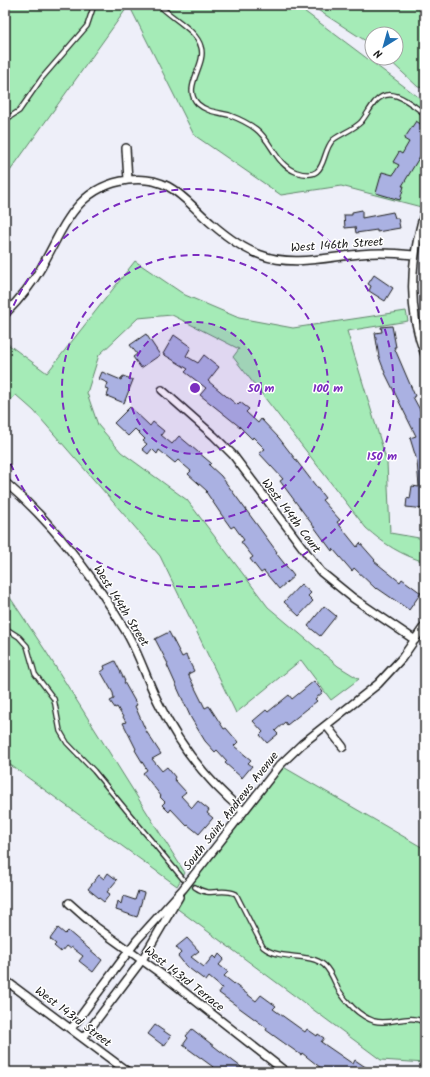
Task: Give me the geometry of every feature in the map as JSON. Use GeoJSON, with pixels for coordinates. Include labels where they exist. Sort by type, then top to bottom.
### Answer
{"type":"FeatureCollection","features":[{"type":"Feature","properties":{"kind":"street"},"geometry":{"type":"LineString","coordinates":[[126,148],[128,180]]}},
{"type":"Feature","properties":{"kind":"street","name":"West 146th Street"},"geometry":{"type":"LineString","coordinates":[[5,314],[18,301],[41,269],[67,218],[75,208],[94,191],[119,181],[147,180],[173,188],[184,195],[212,224],[234,242],[261,256],[282,260],[308,261],[362,254],[394,253],[414,255]]}},
{"type":"Feature","properties":{"kind":"street"},"geometry":{"type":"LineString","coordinates":[[425,211],[419,230],[414,255],[412,296],[415,320],[425,356]]}},
{"type":"Feature","properties":{"kind":"street","name":"West 144th Court"},"geometry":{"type":"LineString","coordinates":[[162,390],[233,455],[321,572],[353,598],[415,640]]}},
{"type":"Feature","properties":{"kind":"street","name":"West 144th Street"},"geometry":{"type":"LineString","coordinates":[[5,482],[32,506],[90,576],[125,630],[137,652],[158,702],[176,733],[202,771],[226,797],[243,811]]}},
{"type":"Feature","properties":{"kind":"street","name":"South Saint Andrews Avenue"},"geometry":{"type":"LineString","coordinates":[[71,1029],[129,951],[183,889],[280,765],[326,724],[378,684],[402,658],[425,625]]}},
{"type":"Feature","properties":{"kind":"street"},"geometry":{"type":"LineString","coordinates":[[326,724],[343,747]]}},
{"type":"Feature","properties":{"kind":"street"},"geometry":{"type":"LineString","coordinates":[[83,1038],[142,960],[175,907],[183,889]]}},
{"type":"Feature","properties":{"kind":"street","name":"West 143rd Terrace"},"geometry":{"type":"LineString","coordinates":[[69,903],[96,927],[142,960],[286,1072]]}},
{"type":"Feature","properties":{"kind":"street","name":"West 143rd Street"},"geometry":{"type":"LineString","coordinates":[[5,980],[128,1072]]}},
{"type":"Feature","properties":{"kind":"lane"},"geometry":{"type":"LineString","coordinates":[[5,120],[19,111],[42,78],[73,40],[87,26],[94,5]]}},
{"type":"Feature","properties":{"kind":"lane"},"geometry":{"type":"LineString","coordinates":[[159,5],[169,16],[195,35],[201,45],[202,57],[192,88],[195,100],[208,111],[234,117],[255,128],[264,137],[274,154],[284,165],[296,172],[309,174],[320,169],[333,141],[358,124],[374,103],[382,97],[394,95],[403,98],[425,114]]}},
{"type":"Feature","properties":{"kind":"lane"},"geometry":{"type":"LineString","coordinates":[[5,628],[26,644],[35,674],[54,699],[60,731],[67,743],[97,774],[183,879]]}},
{"type":"Feature","properties":{"kind":"lane"},"geometry":{"type":"LineString","coordinates":[[195,887],[206,893],[227,891],[236,894],[256,937],[263,947],[278,954],[313,960],[322,964],[327,969],[343,996],[352,1006],[366,1017],[381,1022],[412,1018],[425,1023]]}},
{"type":"Feature","properties":{"kind":"green space"},"geometry":{"type":"Polygon","coordinates":[[[5,5],[129,5],[5,178],[5,5]]]}},
{"type":"Feature","properties":{"kind":"green space"},"geometry":{"type":"Polygon","coordinates":[[[129,5],[296,5],[364,56],[364,66],[377,66],[425,102],[425,208],[341,186],[281,195],[194,135],[129,5]]]}},
{"type":"Feature","properties":{"kind":"green space"},"geometry":{"type":"Polygon","coordinates":[[[310,5],[425,5],[425,88],[418,87],[396,66],[404,66],[404,26],[364,26],[364,40],[310,5]]]}},
{"type":"Feature","properties":{"kind":"green space"},"geometry":{"type":"Polygon","coordinates":[[[135,261],[185,295],[239,318],[293,328],[406,311],[408,321],[347,331],[387,462],[390,533],[425,539],[425,562],[408,556],[393,548],[366,528],[233,357],[239,349],[172,315],[138,318],[99,355],[87,393],[98,425],[121,452],[187,500],[268,607],[338,666],[359,679],[331,700],[301,660],[236,713],[160,556],[34,411],[16,395],[5,405],[5,342],[47,373],[135,261]]]}},
{"type":"Feature","properties":{"kind":"green space"},"geometry":{"type":"Polygon","coordinates":[[[5,590],[45,650],[185,873],[177,886],[5,761],[5,590]]]}},
{"type":"Feature","properties":{"kind":"green space"},"geometry":{"type":"Polygon","coordinates":[[[280,765],[425,849],[425,1063],[381,1060],[175,907],[280,765]]]}},
{"type":"Feature","properties":{"kind":"building"},"geometry":{"type":"Polygon","coordinates":[[[416,121],[425,127],[425,148],[402,186],[404,186],[400,200],[376,193],[382,172],[393,175],[399,165],[393,162],[399,152],[402,154],[409,142],[404,139],[416,121]]]}},
{"type":"Feature","properties":{"kind":"building"},"geometry":{"type":"Polygon","coordinates":[[[362,210],[362,218],[393,212],[395,218],[398,218],[400,228],[377,232],[377,230],[356,233],[355,227],[345,228],[344,215],[352,215],[352,212],[362,210]]]}},
{"type":"Feature","properties":{"kind":"building"},"geometry":{"type":"Polygon","coordinates":[[[374,275],[393,288],[385,301],[369,291],[371,286],[368,284],[374,275]]]}},
{"type":"Feature","properties":{"kind":"building"},"geometry":{"type":"Polygon","coordinates":[[[392,326],[396,347],[394,347],[415,396],[413,397],[425,419],[425,509],[406,507],[407,498],[410,499],[412,486],[419,487],[417,461],[410,438],[416,436],[385,373],[379,357],[375,333],[382,332],[381,327],[392,326]]]}},
{"type":"Feature","properties":{"kind":"building"},"geometry":{"type":"Polygon","coordinates":[[[146,334],[160,355],[141,368],[133,357],[137,354],[130,345],[146,334]]]}},
{"type":"Feature","properties":{"kind":"building"},"geometry":{"type":"Polygon","coordinates":[[[174,335],[191,347],[186,356],[198,363],[204,355],[219,367],[208,381],[237,405],[240,402],[249,409],[246,412],[258,423],[261,419],[279,438],[325,498],[322,500],[340,520],[337,522],[357,547],[360,543],[375,560],[374,561],[400,582],[402,579],[421,593],[409,610],[377,588],[376,589],[354,568],[352,571],[333,549],[332,551],[280,481],[283,479],[259,453],[265,449],[253,437],[252,439],[240,427],[200,395],[206,388],[185,372],[188,369],[163,354],[174,335]]]}},
{"type":"Feature","properties":{"kind":"building"},"geometry":{"type":"Polygon","coordinates":[[[102,372],[121,380],[123,376],[133,380],[124,403],[107,396],[109,390],[106,389],[108,383],[99,379],[102,372]]]}},
{"type":"Feature","properties":{"kind":"building"},"geometry":{"type":"Polygon","coordinates":[[[130,407],[150,426],[153,422],[164,431],[161,435],[172,444],[179,436],[211,463],[209,465],[221,476],[294,576],[279,589],[264,571],[261,573],[250,559],[253,557],[241,542],[244,540],[234,526],[231,528],[206,492],[207,491],[188,474],[191,471],[178,460],[175,463],[159,450],[157,454],[152,449],[148,454],[142,449],[147,444],[143,441],[145,439],[135,429],[128,436],[114,423],[130,407]]]}},
{"type":"Feature","properties":{"kind":"building"},"geometry":{"type":"Polygon","coordinates":[[[301,584],[311,593],[308,596],[313,601],[299,616],[284,602],[301,584]]]}},
{"type":"Feature","properties":{"kind":"building"},"geometry":{"type":"Polygon","coordinates":[[[324,606],[336,616],[320,636],[308,626],[324,606]]]}},
{"type":"Feature","properties":{"kind":"building"},"geometry":{"type":"Polygon","coordinates":[[[169,632],[182,657],[186,655],[194,671],[188,674],[205,708],[209,706],[224,729],[226,728],[238,742],[234,746],[251,760],[248,763],[252,766],[242,778],[225,763],[227,761],[217,750],[215,752],[205,741],[191,718],[167,665],[168,664],[155,639],[169,632]]]}},
{"type":"Feature","properties":{"kind":"building"},"geometry":{"type":"Polygon","coordinates":[[[115,661],[125,681],[124,682],[137,705],[135,706],[146,731],[161,754],[152,759],[162,771],[167,767],[175,777],[174,779],[186,792],[181,796],[192,808],[198,801],[209,810],[207,813],[213,818],[199,834],[188,825],[187,826],[171,809],[169,812],[162,805],[165,802],[143,773],[147,770],[135,750],[136,749],[123,723],[126,722],[117,707],[115,708],[110,701],[114,699],[113,693],[101,672],[105,669],[104,666],[115,661]]]}},
{"type":"Feature","properties":{"kind":"building"},"geometry":{"type":"Polygon","coordinates":[[[314,681],[323,692],[315,699],[317,701],[287,725],[285,722],[275,731],[278,734],[267,743],[260,735],[263,732],[253,721],[266,710],[268,712],[289,695],[292,699],[314,681]]]}},
{"type":"Feature","properties":{"kind":"building"},"geometry":{"type":"Polygon","coordinates":[[[108,873],[117,880],[107,892],[110,894],[104,902],[88,889],[99,875],[104,879],[108,873]]]}},
{"type":"Feature","properties":{"kind":"building"},"geometry":{"type":"Polygon","coordinates":[[[138,891],[144,893],[137,917],[116,910],[118,901],[121,904],[123,896],[135,900],[138,891]]]}},
{"type":"Feature","properties":{"kind":"building"},"geometry":{"type":"Polygon","coordinates":[[[58,928],[65,934],[68,931],[102,960],[93,972],[79,961],[83,956],[71,947],[70,949],[66,946],[61,952],[54,946],[56,944],[50,939],[58,928]]]}},
{"type":"Feature","properties":{"kind":"building"},"geometry":{"type":"Polygon","coordinates":[[[187,938],[199,951],[191,957],[204,967],[213,956],[216,959],[219,954],[224,959],[219,965],[228,972],[224,976],[256,1001],[261,995],[276,1006],[273,1009],[305,1032],[307,1029],[317,1036],[318,1034],[324,1038],[321,1042],[353,1064],[355,1060],[373,1072],[326,1072],[302,1053],[301,1055],[284,1043],[266,1030],[267,1028],[219,993],[222,988],[209,977],[206,981],[186,966],[178,956],[181,953],[176,947],[187,938]]]}},
{"type":"Feature","properties":{"kind":"building"},"geometry":{"type":"Polygon","coordinates":[[[155,1025],[171,1036],[164,1046],[148,1034],[155,1025]]]}},
{"type":"Feature","properties":{"kind":"building"},"geometry":{"type":"Polygon","coordinates":[[[192,1029],[248,1072],[220,1072],[183,1045],[188,1038],[186,1036],[192,1029]]]}}]}
